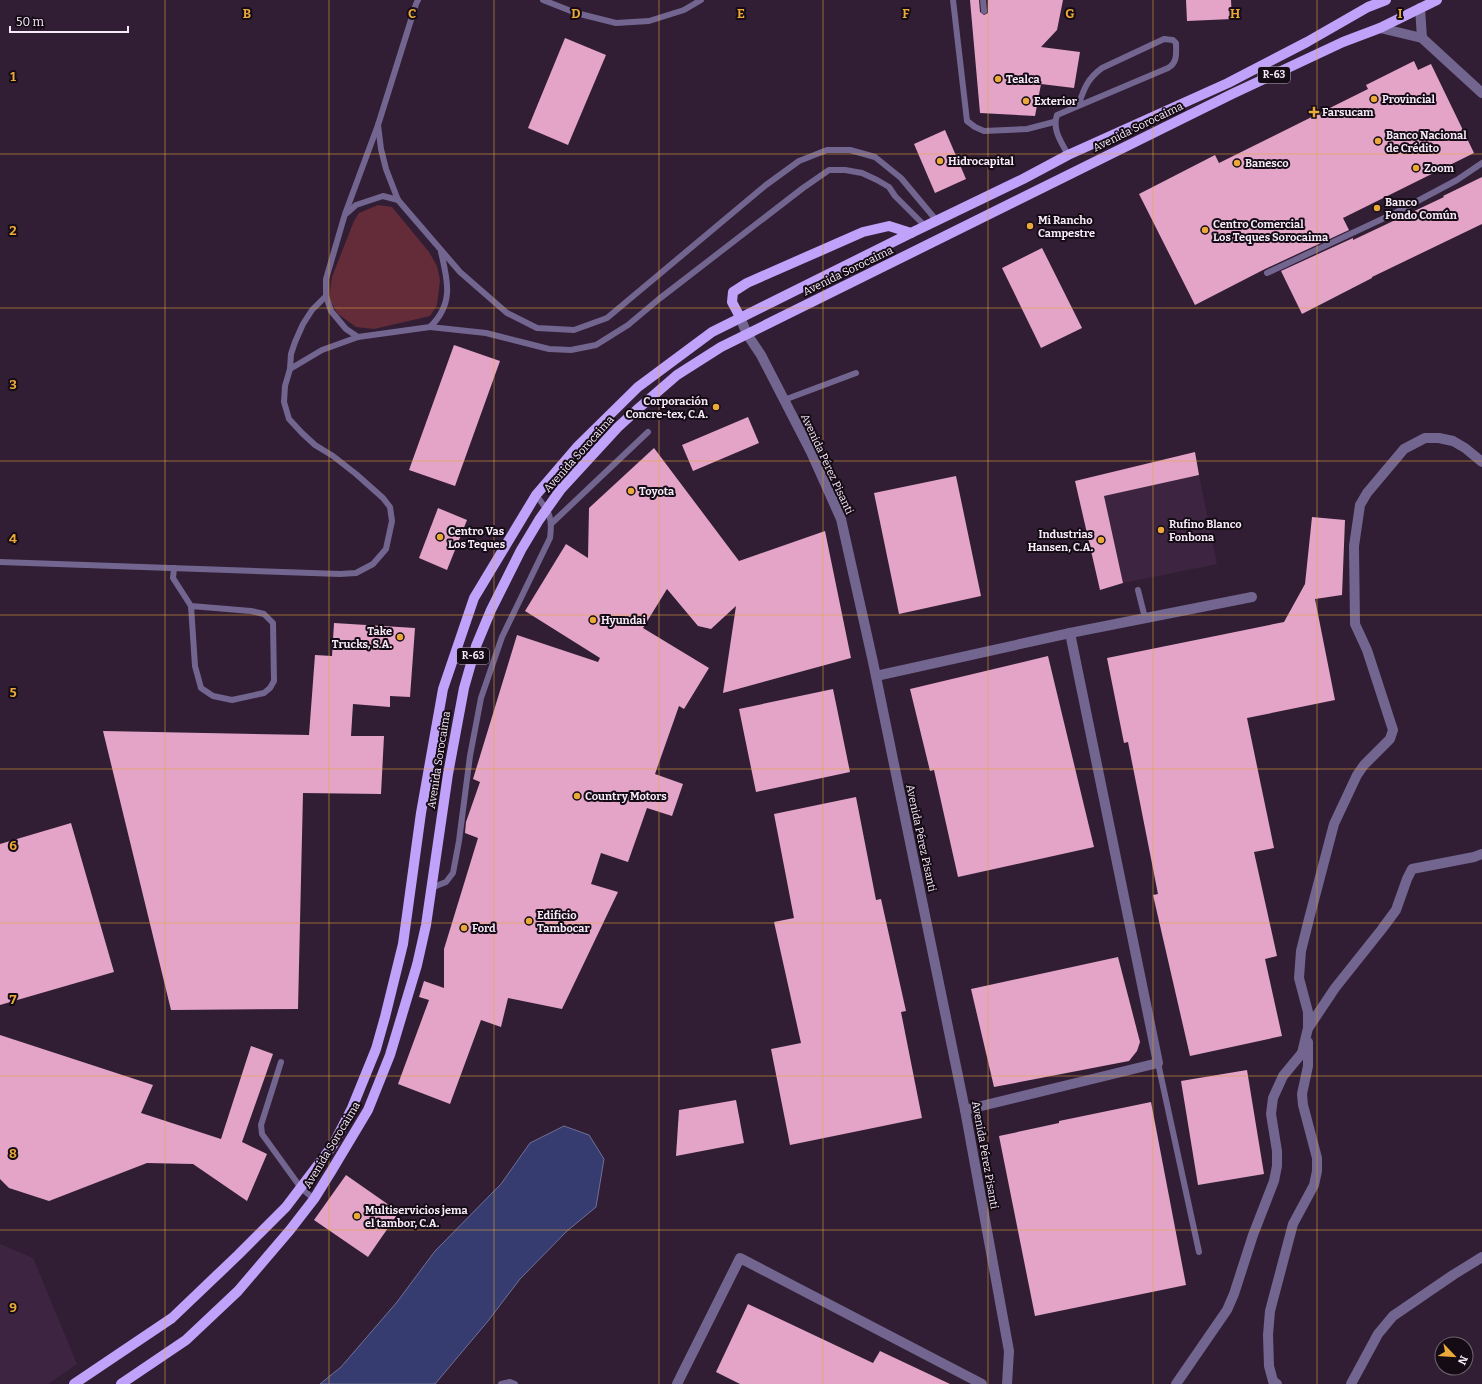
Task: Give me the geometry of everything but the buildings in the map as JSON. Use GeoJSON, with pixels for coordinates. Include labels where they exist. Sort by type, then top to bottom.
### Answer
{"type":"FeatureCollection","features":[{"type":"Feature","properties":{"kind":"main road","name":"Avenida Sorocaima"},"geometry":{"type":"LineString","coordinates":[[74,1384],[172,1318],[244,1250],[286,1207],[333,1145],[352,1108],[376,1049],[385,1017],[403,944],[421,813],[443,689],[474,598],[536,495],[578,446],[638,387],[712,332],[925,226],[1022,180],[1068,155],[1228,83],[1307,42],[1368,4],[1386,0]]}},
{"type":"Feature","properties":{"kind":"main road","name":"Avenida Sorocaima"},"geometry":{"type":"LineString","coordinates":[[121,1384],[186,1340],[238,1291],[290,1230],[314,1199],[368,1110],[390,1055],[417,965],[426,925],[455,729],[464,688],[476,646],[491,610],[520,550],[561,489],[578,469],[618,427],[640,407],[678,375],[721,347],[1232,94],[1343,42],[1380,28],[1437,0]]}},
{"type":"Feature","properties":{"kind":"main road"},"geometry":{"type":"LineString","coordinates":[[740,317],[732,302],[733,292],[747,283],[863,232],[889,226],[911,233]]}},
{"type":"Feature","properties":{"kind":"main road"},"geometry":{"type":"LineString","coordinates":[[376,1049],[390,1055]]}},
{"type":"Feature","properties":{"kind":"street"},"geometry":{"type":"LineString","coordinates":[[1420,8],[1422,38]]}},
{"type":"Feature","properties":{"kind":"street"},"geometry":{"type":"LineString","coordinates":[[1380,28],[1422,38],[1482,93]]}},
{"type":"Feature","properties":{"kind":"street","name":"Avenida Pérez Pisanti"},"geometry":{"type":"LineString","coordinates":[[740,317],[747,334],[761,355],[811,452],[841,520],[876,676],[965,1110],[1009,1351],[1007,1384]]}},
{"type":"Feature","properties":{"kind":"street"},"geometry":{"type":"LineString","coordinates":[[1277,1384],[1273,1381],[1269,1366],[1268,1335],[1270,1311],[1294,1224],[1314,1185],[1318,1171],[1317,1158],[1303,1105],[1302,1094],[1309,1054],[1308,1012],[1299,978],[1301,951],[1334,824],[1357,775],[1364,765],[1390,739],[1393,730],[1367,650],[1355,624],[1354,546],[1360,506],[1367,493],[1404,450],[1425,438],[1439,438],[1453,441],[1465,448],[1482,462]]}},
{"type":"Feature","properties":{"kind":"street"},"geometry":{"type":"LineString","coordinates":[[876,676],[1070,633],[1252,597]]}},
{"type":"Feature","properties":{"kind":"street"},"geometry":{"type":"LineString","coordinates":[[965,1110],[1158,1063],[1070,633]]}},
{"type":"Feature","properties":{"kind":"street"},"geometry":{"type":"LineString","coordinates":[[1176,1384],[1227,1310],[1234,1294],[1253,1235],[1274,1181],[1277,1166],[1271,1114],[1273,1098],[1283,1076],[1302,1053],[1308,1030],[1335,988],[1396,910],[1412,869],[1474,857],[1482,854]]}},
{"type":"Feature","properties":{"kind":"street"},"geometry":{"type":"LineString","coordinates":[[1351,1384],[1378,1334],[1393,1316],[1482,1257]]}},
{"type":"Feature","properties":{"kind":"street"},"geometry":{"type":"LineString","coordinates":[[677,1384],[740,1258],[982,1384]]}},
{"type":"Feature","properties":{"kind":"lane"},"geometry":{"type":"LineString","coordinates":[[358,337],[346,329],[331,311],[326,296],[326,279],[345,214],[378,125],[418,0]]}},
{"type":"Feature","properties":{"kind":"lane"},"geometry":{"type":"LineString","coordinates":[[543,0],[576,13],[616,22],[649,21],[684,10],[701,0]]}},
{"type":"Feature","properties":{"kind":"lane"},"geometry":{"type":"LineString","coordinates":[[953,0],[967,121],[984,131],[1027,129],[1054,122]]}},
{"type":"Feature","properties":{"kind":"lane"},"geometry":{"type":"LineString","coordinates":[[983,0],[984,11]]}},
{"type":"Feature","properties":{"kind":"lane"},"geometry":{"type":"LineString","coordinates":[[1068,155],[1055,129],[1054,122],[1057,115],[1168,68],[1173,65],[1176,57],[1176,43],[1173,40],[1164,39],[1102,68],[1093,74],[1087,83],[1078,106]]}},
{"type":"Feature","properties":{"kind":"lane"},"geometry":{"type":"LineString","coordinates":[[378,125],[381,149],[386,169],[398,200],[460,272],[507,314],[537,328],[574,330],[607,318],[766,185],[799,161],[827,150],[850,150],[876,157],[901,178],[937,221]]}},
{"type":"Feature","properties":{"kind":"lane"},"geometry":{"type":"LineString","coordinates":[[1267,273],[1395,212],[1457,180],[1482,163]]}},
{"type":"Feature","properties":{"kind":"lane"},"geometry":{"type":"LineString","coordinates":[[290,369],[322,350],[358,337],[430,327],[486,333],[549,349],[571,350],[596,344],[628,325],[659,299],[803,188],[829,170],[845,170],[862,173],[889,186],[895,196],[925,226]]}},
{"type":"Feature","properties":{"kind":"lane"},"geometry":{"type":"LineString","coordinates":[[345,214],[356,205],[383,196],[398,200]]}},
{"type":"Feature","properties":{"kind":"lane"},"geometry":{"type":"LineString","coordinates":[[430,327],[437,321],[443,312],[448,293],[447,276],[441,251]]}},
{"type":"Feature","properties":{"kind":"lane"},"geometry":{"type":"LineString","coordinates":[[0,562],[340,574],[356,573],[373,564],[386,549],[392,521],[390,507],[383,498],[334,456],[315,445],[302,433],[289,419],[284,402],[285,386],[290,369],[291,354],[302,324],[312,310],[326,296]]}},
{"type":"Feature","properties":{"kind":"lane"},"geometry":{"type":"LineString","coordinates":[[784,400],[856,373]]}},
{"type":"Feature","properties":{"kind":"lane"},"geometry":{"type":"LineString","coordinates":[[552,523],[648,432]]}},
{"type":"Feature","properties":{"kind":"lane"},"geometry":{"type":"LineString","coordinates":[[431,888],[446,882],[453,873],[459,841],[470,756],[481,698],[502,637],[550,538],[552,523],[547,509],[536,495]]}},
{"type":"Feature","properties":{"kind":"lane"},"geometry":{"type":"LineString","coordinates":[[174,568],[173,578],[191,606],[195,666],[201,688],[213,696],[232,700],[264,693],[270,688],[274,681],[273,623],[264,614],[251,611],[191,606]]}},
{"type":"Feature","properties":{"kind":"lane"},"geometry":{"type":"LineString","coordinates":[[1138,590],[1145,618]]}},
{"type":"Feature","properties":{"kind":"lane"},"geometry":{"type":"LineString","coordinates":[[281,1062],[261,1125],[262,1134],[301,1188],[314,1199]]}},
{"type":"Feature","properties":{"kind":"lane"},"geometry":{"type":"LineString","coordinates":[[1158,1063],[1199,1252]]}},
{"type":"Feature","properties":{"kind":"lane"},"geometry":{"type":"LineString","coordinates":[[501,1384],[510,1382],[515,1384]]}},
{"type":"Feature","properties":{"kind":"shaded area"},"geometry":{"type":"Polygon","coordinates":[[[378,205],[392,207],[429,252],[437,266],[440,280],[437,305],[430,316],[374,329],[356,327],[338,314],[329,299],[332,277],[354,221],[359,213],[378,205]]]}},
{"type":"Feature","properties":{"kind":"shaded area","name":"Rufino Blanco Fonbona"},"geometry":{"type":"Polygon","coordinates":[[[1199,475],[1217,564],[1123,583],[1104,496],[1199,475]]]}},
{"type":"Feature","properties":{"kind":"shaded area"},"geometry":{"type":"Polygon","coordinates":[[[0,1244],[33,1258],[77,1364],[48,1384],[0,1384],[0,1244]]]}},
{"type":"Feature","properties":{"kind":"water"},"geometry":{"type":"Polygon","coordinates":[[[564,1126],[589,1135],[604,1159],[596,1207],[567,1231],[520,1279],[488,1321],[435,1384],[320,1384],[341,1367],[397,1302],[435,1251],[501,1184],[530,1143],[564,1126]]]}},
{"type":"Feature","properties":{"kind":"place","name":"Tealca"},"geometry":{"type":"Point","coordinates":[998,79]}},
{"type":"Feature","properties":{"kind":"place","name":"Provincial"},"geometry":{"type":"Point","coordinates":[1374,99]}},
{"type":"Feature","properties":{"kind":"place","name":"Exterior"},"geometry":{"type":"Point","coordinates":[1026,101]}},
{"type":"Feature","properties":{"kind":"place","name":"Farsucam"},"geometry":{"type":"Point","coordinates":[1314,112]}},
{"type":"Feature","properties":{"kind":"place","name":"Banco Nacional de Crédito"},"geometry":{"type":"Point","coordinates":[1378,141]}},
{"type":"Feature","properties":{"kind":"place","name":"Hidrocapital"},"geometry":{"type":"Point","coordinates":[940,161]}},
{"type":"Feature","properties":{"kind":"place","name":"Banesco"},"geometry":{"type":"Point","coordinates":[1237,163]}},
{"type":"Feature","properties":{"kind":"place","name":"Zoom"},"geometry":{"type":"Point","coordinates":[1416,168]}},
{"type":"Feature","properties":{"kind":"place","name":"Banco Fondo Común"},"geometry":{"type":"Point","coordinates":[1377,208]}},
{"type":"Feature","properties":{"kind":"place","name":"Mi Rancho Campestre"},"geometry":{"type":"Point","coordinates":[1030,226]}},
{"type":"Feature","properties":{"kind":"place","name":"Centro Comercial Los Teques Sorocaima"},"geometry":{"type":"Point","coordinates":[1205,230]}},
{"type":"Feature","properties":{"kind":"place","name":"Corporación Concre-tex, C.A."},"geometry":{"type":"Point","coordinates":[716,407]}},
{"type":"Feature","properties":{"kind":"place","name":"Toyota"},"geometry":{"type":"Point","coordinates":[631,491]}},
{"type":"Feature","properties":{"kind":"place","name":"Rufino Blanco Fonbona"},"geometry":{"type":"Point","coordinates":[1161,530]}},
{"type":"Feature","properties":{"kind":"place","name":"Centro Vas Los Teques"},"geometry":{"type":"Point","coordinates":[440,537]}},
{"type":"Feature","properties":{"kind":"place","name":"Industrias Hansen, C.A."},"geometry":{"type":"Point","coordinates":[1101,540]}},
{"type":"Feature","properties":{"kind":"place","name":"Hyundai"},"geometry":{"type":"Point","coordinates":[593,620]}},
{"type":"Feature","properties":{"kind":"place","name":"Take Trucks, S.A."},"geometry":{"type":"Point","coordinates":[400,637]}},
{"type":"Feature","properties":{"kind":"place","name":"Country Motors"},"geometry":{"type":"Point","coordinates":[577,796]}},
{"type":"Feature","properties":{"kind":"place","name":"Edificio Tambocar"},"geometry":{"type":"Point","coordinates":[529,921]}},
{"type":"Feature","properties":{"kind":"place","name":"Ford"},"geometry":{"type":"Point","coordinates":[464,928]}},
{"type":"Feature","properties":{"kind":"place","name":"Multiservicios jema el tambor, C.A."},"geometry":{"type":"Point","coordinates":[357,1216]}}]}
